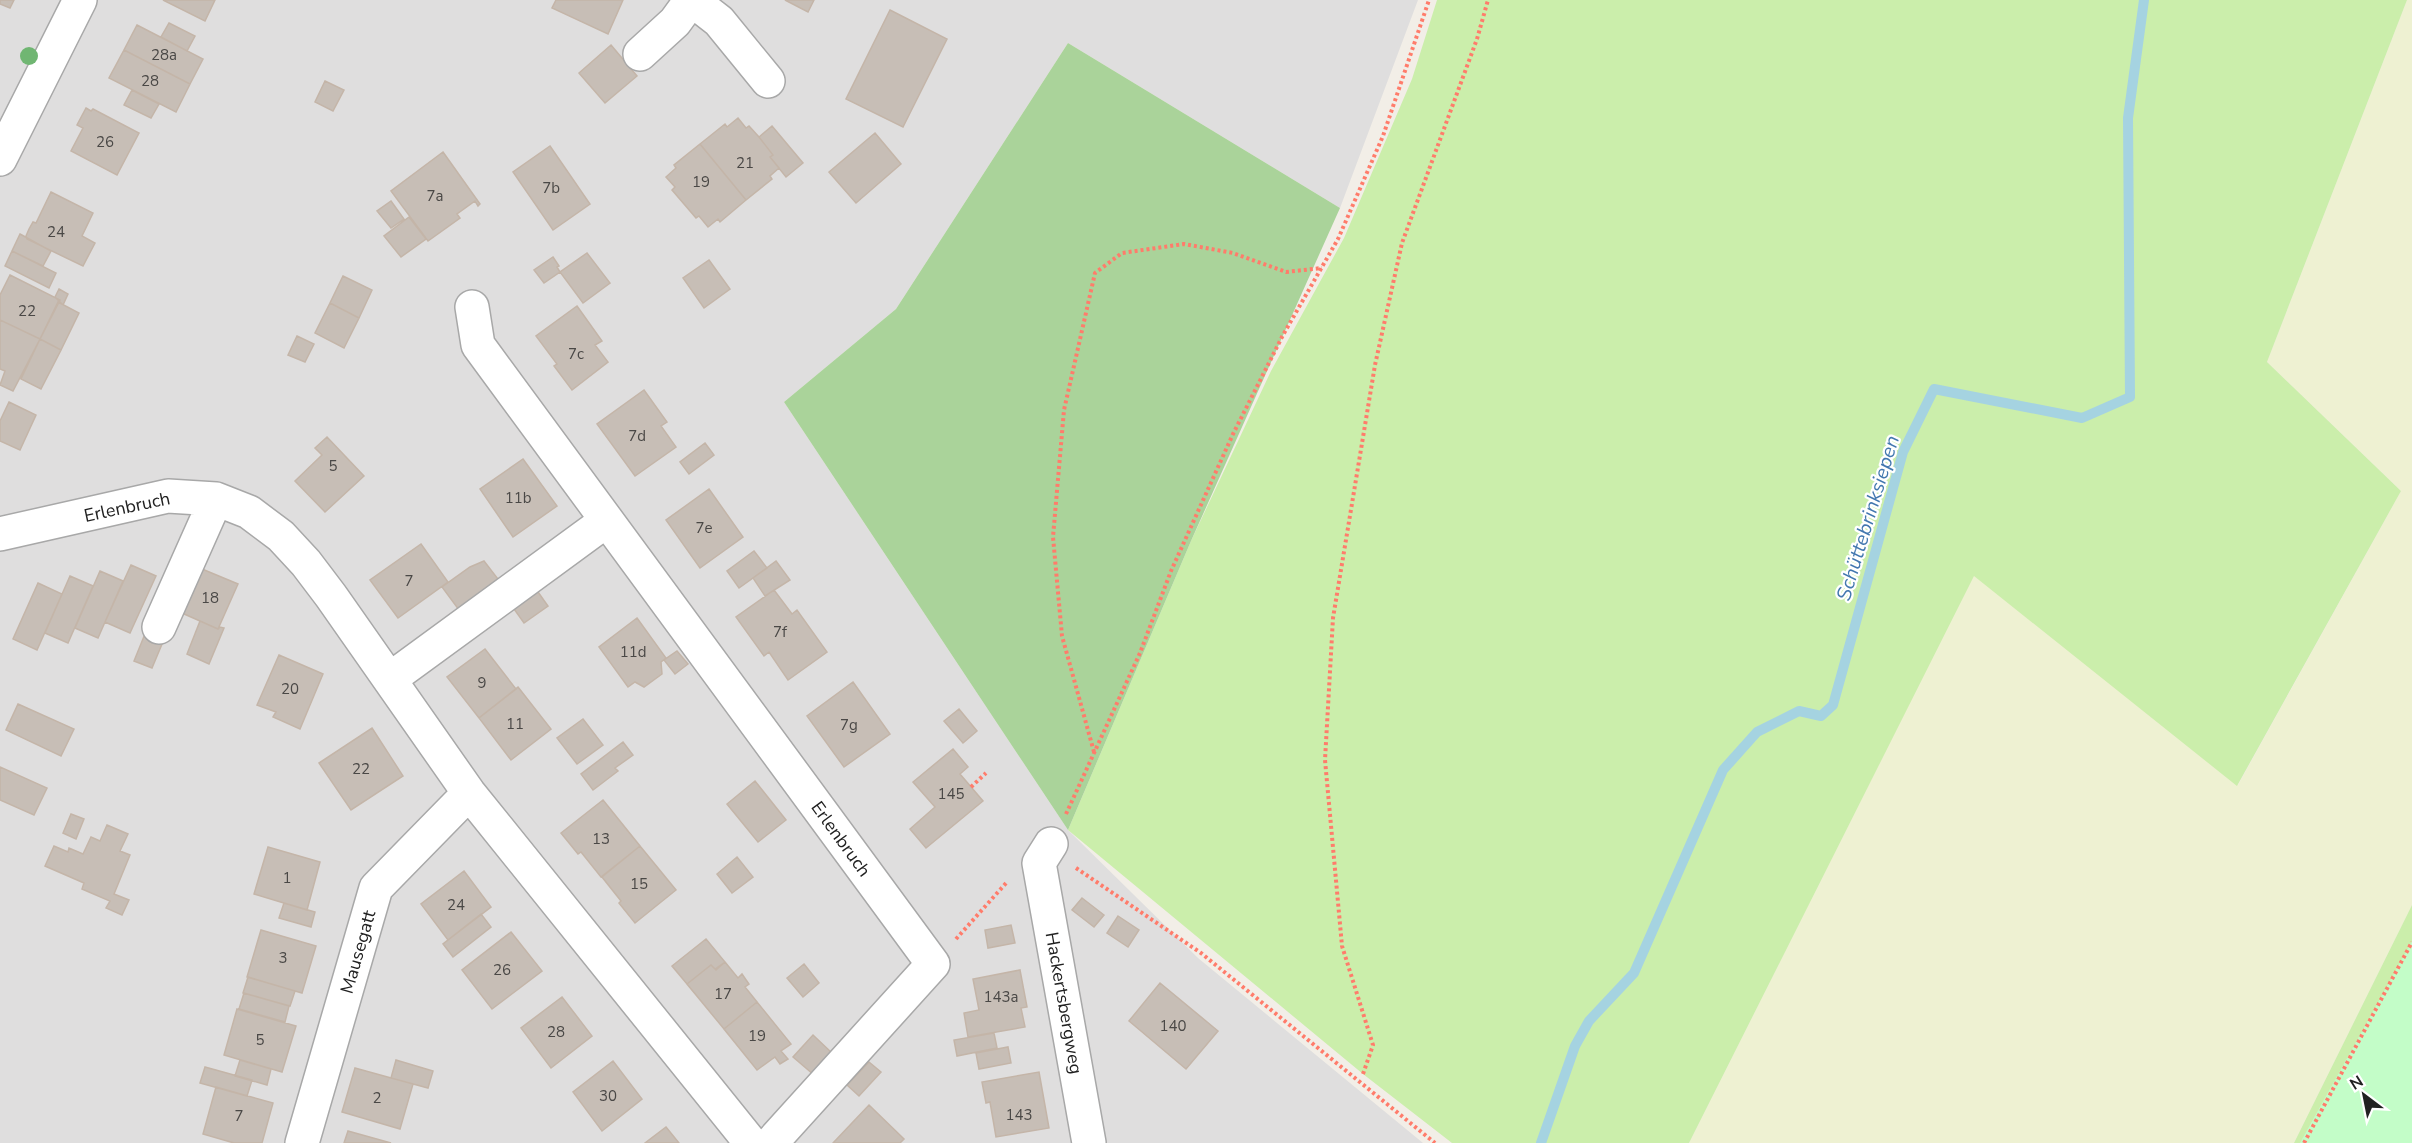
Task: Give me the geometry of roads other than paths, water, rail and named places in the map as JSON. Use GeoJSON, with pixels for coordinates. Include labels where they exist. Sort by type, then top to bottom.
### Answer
{"type":"FeatureCollection","features":[{"type":"Feature","properties":{"kind":"street"},"geometry":{"type":"LineString","coordinates":[[0,159],[80,0]]}},
{"type":"Feature","properties":{"kind":"street"},"geometry":{"type":"LineString","coordinates":[[640,54],[675,22],[692,0],[719,21],[768,81]]}},
{"type":"Feature","properties":{"kind":"street","name":"Erlenbruch"},"geometry":{"type":"LineString","coordinates":[[472,307],[478,345],[933,964],[771,1143]]}},
{"type":"Feature","properties":{"kind":"street","name":"Erlenbruch"},"geometry":{"type":"LineString","coordinates":[[0,534],[168,496],[216,499],[249,512],[281,536],[306,563],[469,793],[750,1143]]}},
{"type":"Feature","properties":{"kind":"street"},"geometry":{"type":"LineString","coordinates":[[159,627],[216,499]]}},
{"type":"Feature","properties":{"kind":"street"},"geometry":{"type":"LineString","coordinates":[[390,679],[606,520]]}},
{"type":"Feature","properties":{"kind":"street","name":"Mausegatt"},"geometry":{"type":"LineString","coordinates":[[302,1143],[376,888],[469,793]]}},
{"type":"Feature","properties":{"kind":"street","name":"Hackertsbergweg"},"geometry":{"type":"LineString","coordinates":[[1045,854],[1089,1143]]}},
{"type":"Feature","properties":{"kind":"waterway","name":"Schüttebrinksiepen"},"geometry":{"type":"LineString","coordinates":[[1541,1143],[1575,1046],[1589,1021],[1634,973],[1723,770],[1757,732],[1799,711],[1821,716],[1833,705],[1903,452],[1934,389],[2082,418],[2130,397],[2128,118],[2144,0]]}}]}
